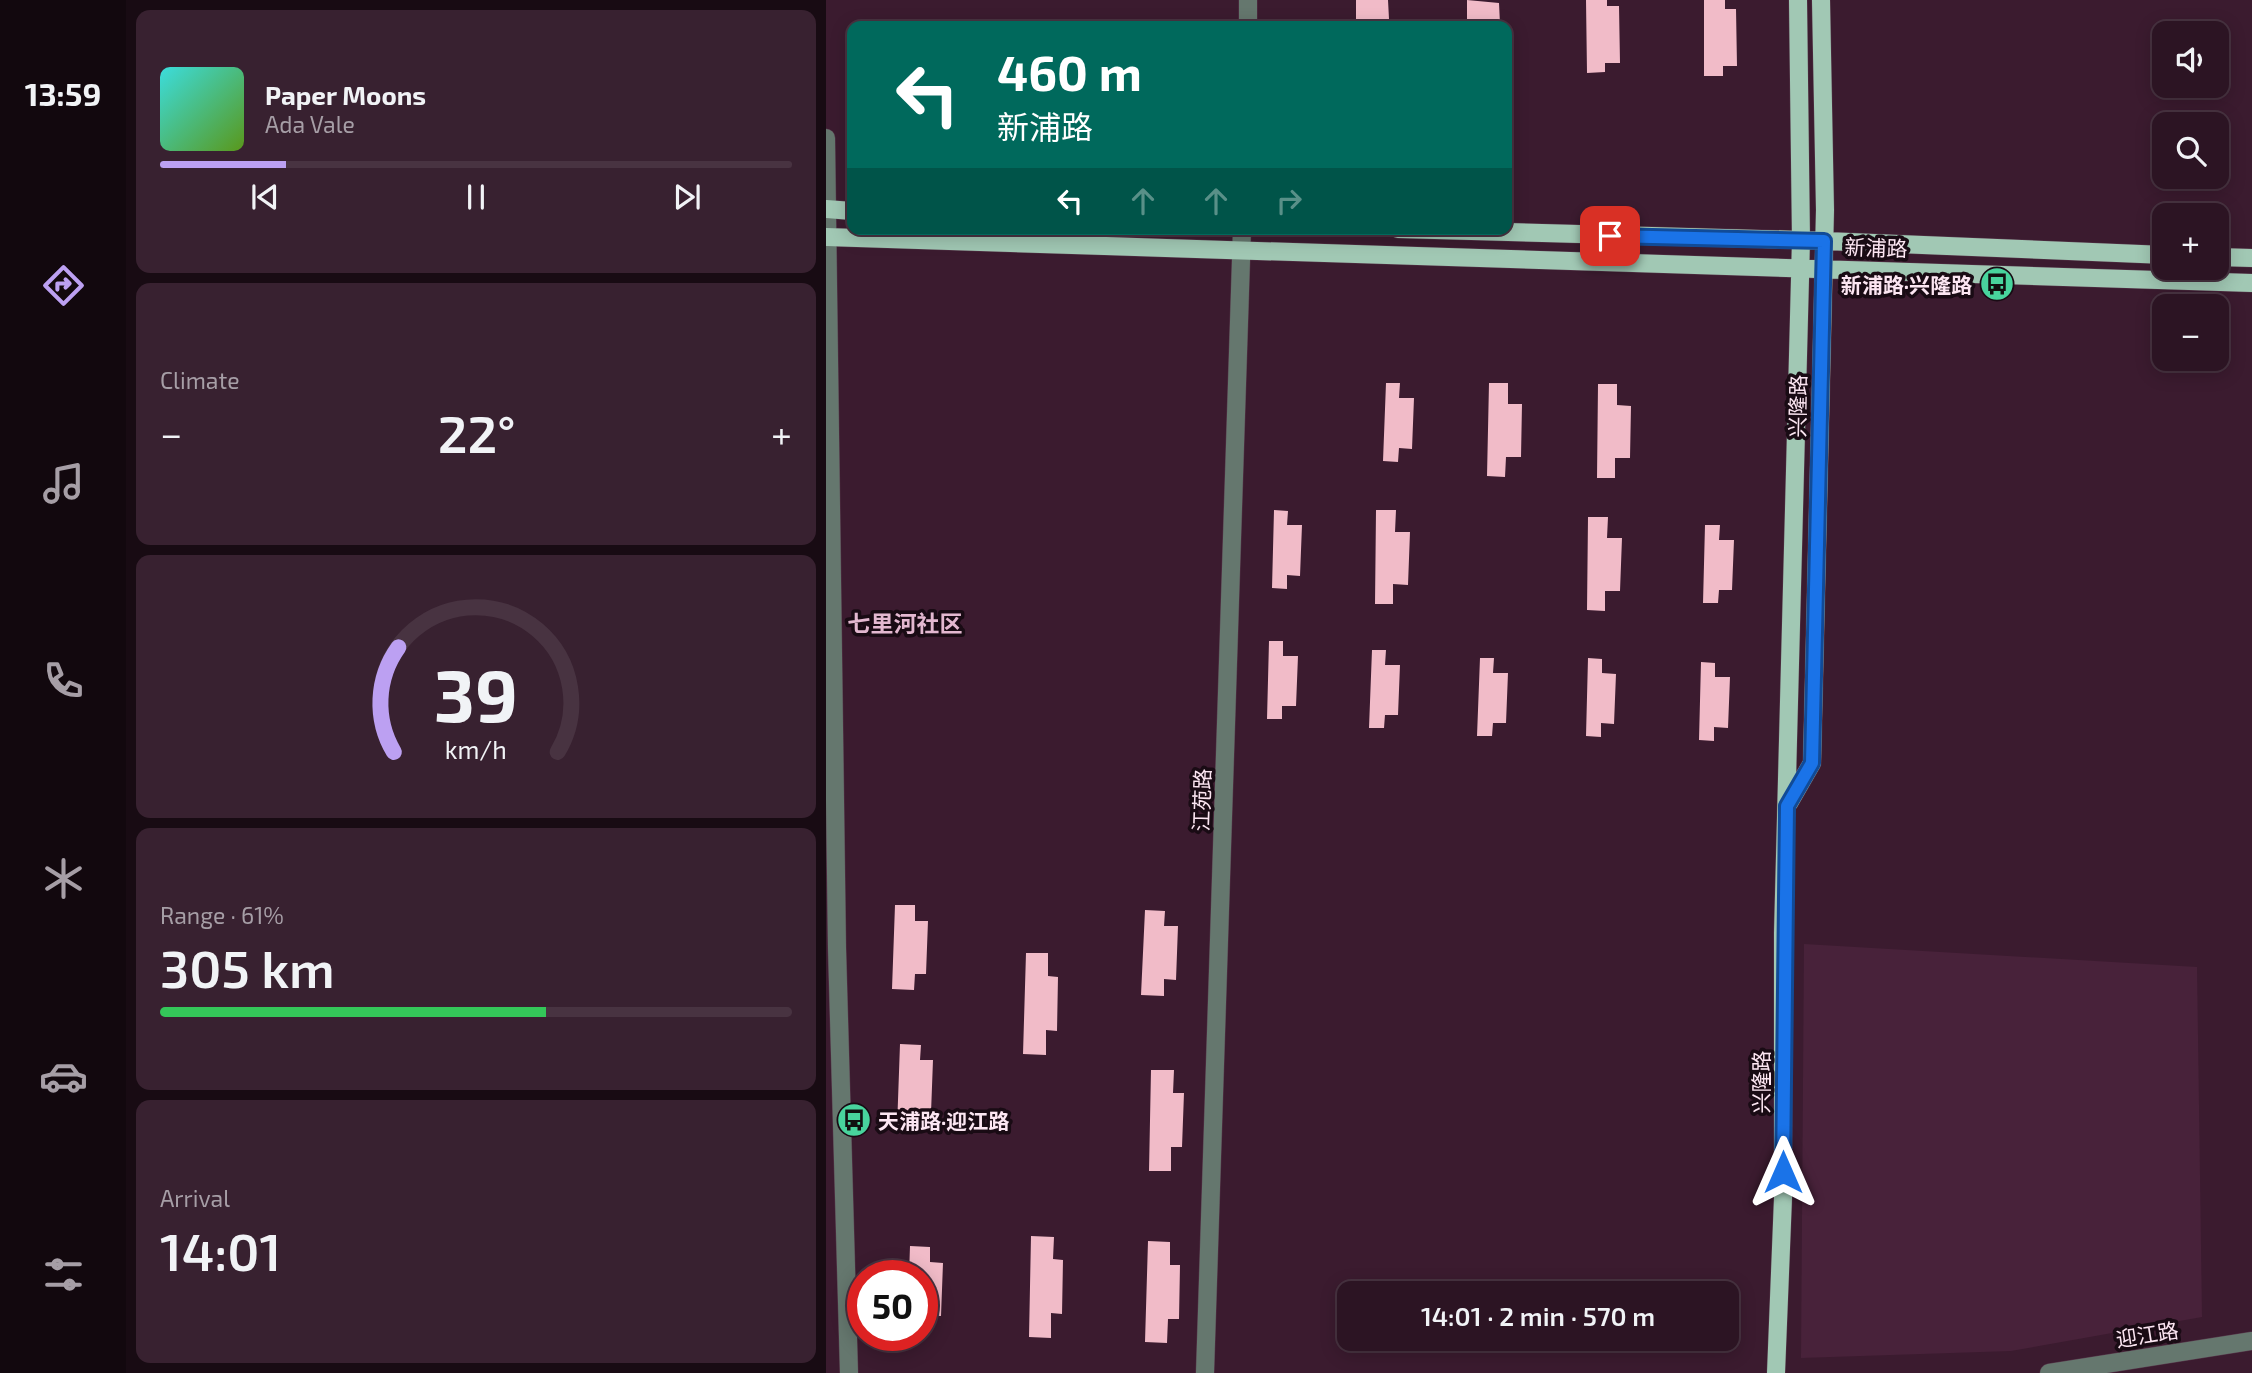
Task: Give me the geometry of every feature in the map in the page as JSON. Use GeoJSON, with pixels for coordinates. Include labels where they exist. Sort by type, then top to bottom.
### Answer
{"type":"FeatureCollection","features":[{"type":"Feature","properties":{"kind":"main road","name":"兴隆路"},"geometry":{"type":"LineString","coordinates":[[1779,1368],[1787,806],[1801,240],[1798,0]]}},
{"type":"Feature","properties":{"kind":"main road","name":"兴隆路"},"geometry":{"type":"LineString","coordinates":[[1787,806],[1812,763],[1824,241],[1821,0]]}},
{"type":"Feature","properties":{"kind":"main road"},"geometry":{"type":"LineString","coordinates":[[827,209],[847,211]]}},
{"type":"Feature","properties":{"kind":"main road","name":"新浦路"},"geometry":{"type":"LineString","coordinates":[[1512,232],[1801,240],[2152,254]]}},
{"type":"Feature","properties":{"kind":"main road","name":"新浦路"},"geometry":{"type":"LineString","coordinates":[[827,237],[1823,267],[2252,283]]}},
{"type":"Feature","properties":{"kind":"main road"},"geometry":{"type":"LineString","coordinates":[[2229,257],[2252,258]]}},
{"type":"Feature","properties":{"kind":"street"},"geometry":{"type":"LineString","coordinates":[[1248,0],[1248,21]]}},
{"type":"Feature","properties":{"kind":"street"},"geometry":{"type":"LineString","coordinates":[[826,138],[837,948],[849,1373]]}},
{"type":"Feature","properties":{"kind":"street","name":"江苑路"},"geometry":{"type":"LineString","coordinates":[[1205,1373],[1242,235]]}},
{"type":"Feature","properties":{"kind":"street","name":"迎江路"},"geometry":{"type":"LineString","coordinates":[[2049,1373],[2252,1341]]}},
{"type":"Feature","properties":{"kind":"shaded area"},"geometry":{"type":"Polygon","coordinates":[[[1804,944],[2197,967],[2202,1317],[2011,1351],[1801,1358],[1804,944]]]}},
{"type":"Feature","properties":{"kind":"building"},"geometry":{"type":"Polygon","coordinates":[[[1356,0],[1388,0],[1389,19],[1356,21],[1356,0]]]}},
{"type":"Feature","properties":{"kind":"building"},"geometry":{"type":"Polygon","coordinates":[[[1467,0],[1499,3],[1500,21],[1467,21],[1467,0]]]}},
{"type":"Feature","properties":{"kind":"building"},"geometry":{"type":"Polygon","coordinates":[[[1586,0],[1607,0],[1607,6],[1619,6],[1620,63],[1605,63],[1605,72],[1587,73],[1586,0]]]}},
{"type":"Feature","properties":{"kind":"building"},"geometry":{"type":"Polygon","coordinates":[[[1704,0],[1725,0],[1725,9],[1736,9],[1737,66],[1723,66],[1723,76],[1704,76],[1704,0]]]}},
{"type":"Feature","properties":{"kind":"building"},"geometry":{"type":"Polygon","coordinates":[[[1386,383],[1400,383],[1399,398],[1414,398],[1412,449],[1399,448],[1398,462],[1383,461],[1386,383]]]}},
{"type":"Feature","properties":{"kind":"building"},"geometry":{"type":"Polygon","coordinates":[[[1489,383],[1508,383],[1508,404],[1522,404],[1521,457],[1506,457],[1505,477],[1487,476],[1489,383]]]}},
{"type":"Feature","properties":{"kind":"building"},"geometry":{"type":"Polygon","coordinates":[[[1598,384],[1617,384],[1617,405],[1631,406],[1630,458],[1615,458],[1615,478],[1597,478],[1598,384]]]}},
{"type":"Feature","properties":{"kind":"building"},"geometry":{"type":"Polygon","coordinates":[[[1274,510],[1288,511],[1287,525],[1302,525],[1300,576],[1287,575],[1287,589],[1272,588],[1274,510]]]}},
{"type":"Feature","properties":{"kind":"building"},"geometry":{"type":"Polygon","coordinates":[[[1376,510],[1396,510],[1395,532],[1410,532],[1408,585],[1393,584],[1393,604],[1375,604],[1376,510]]]}},
{"type":"Feature","properties":{"kind":"building"},"geometry":{"type":"Polygon","coordinates":[[[1588,517],[1608,517],[1607,538],[1622,538],[1620,591],[1605,591],[1605,611],[1587,610],[1588,517]]]}},
{"type":"Feature","properties":{"kind":"building"},"geometry":{"type":"Polygon","coordinates":[[[1705,525],[1720,525],[1719,540],[1734,540],[1732,590],[1719,590],[1718,603],[1703,603],[1705,525]]]}},
{"type":"Feature","properties":{"kind":"building"},"geometry":{"type":"Polygon","coordinates":[[[1269,641],[1283,641],[1283,656],[1298,656],[1296,706],[1282,706],[1282,719],[1267,719],[1269,641]]]}},
{"type":"Feature","properties":{"kind":"building"},"geometry":{"type":"Polygon","coordinates":[[[1372,650],[1386,650],[1385,665],[1400,665],[1398,715],[1385,715],[1384,728],[1369,728],[1372,650]]]}},
{"type":"Feature","properties":{"kind":"building"},"geometry":{"type":"Polygon","coordinates":[[[1480,658],[1494,658],[1493,673],[1508,673],[1506,723],[1493,723],[1492,736],[1477,736],[1480,658]]]}},
{"type":"Feature","properties":{"kind":"building"},"geometry":{"type":"Polygon","coordinates":[[[1588,658],[1602,659],[1602,673],[1616,674],[1614,724],[1601,723],[1601,737],[1586,736],[1588,658]]]}},
{"type":"Feature","properties":{"kind":"building"},"geometry":{"type":"Polygon","coordinates":[[[1701,662],[1715,663],[1715,677],[1730,677],[1728,728],[1714,727],[1714,741],[1699,740],[1701,662]]]}},
{"type":"Feature","properties":{"kind":"building"},"geometry":{"type":"Polygon","coordinates":[[[895,905],[915,905],[915,921],[928,921],[926,974],[915,974],[914,990],[892,989],[895,905]]]}},
{"type":"Feature","properties":{"kind":"building"},"geometry":{"type":"Polygon","coordinates":[[[1145,910],[1165,911],[1164,926],[1178,926],[1176,980],[1164,979],[1164,996],[1141,995],[1145,910]]]}},
{"type":"Feature","properties":{"kind":"building"},"geometry":{"type":"Polygon","coordinates":[[[1026,953],[1048,953],[1048,976],[1058,977],[1057,1031],[1046,1030],[1046,1055],[1023,1054],[1026,953]]]}},
{"type":"Feature","properties":{"kind":"building"},"geometry":{"type":"Polygon","coordinates":[[[900,1044],[921,1045],[920,1060],[933,1060],[931,1113],[920,1113],[919,1130],[897,1128],[900,1044]]]}},
{"type":"Feature","properties":{"kind":"building"},"geometry":{"type":"Polygon","coordinates":[[[1151,1070],[1174,1070],[1173,1093],[1184,1093],[1182,1147],[1171,1147],[1171,1171],[1149,1171],[1151,1070]]]}},
{"type":"Feature","properties":{"kind":"building"},"geometry":{"type":"Polygon","coordinates":[[[1031,1236],[1054,1237],[1053,1259],[1063,1260],[1062,1314],[1051,1313],[1051,1338],[1029,1337],[1031,1236]]]}},
{"type":"Feature","properties":{"kind":"building"},"geometry":{"type":"Polygon","coordinates":[[[1148,1241],[1170,1242],[1170,1265],[1180,1265],[1179,1319],[1168,1319],[1167,1343],[1145,1342],[1148,1241]]]}},
{"type":"Feature","properties":{"kind":"building"},"geometry":{"type":"Polygon","coordinates":[[[910,1246],[930,1247],[930,1260],[910,1260],[910,1246]]]}},
{"type":"Feature","properties":{"kind":"building"},"geometry":{"type":"Polygon","coordinates":[[[938,1263],[943,1263],[941,1316],[938,1316],[938,1263]]]}},
{"type":"Feature","properties":{"kind":"place","name":"新浦路·兴隆路"},"geometry":{"type":"Point","coordinates":[1997,284]}},
{"type":"Feature","properties":{"kind":"place","name":"天浦路·迎江路"},"geometry":{"type":"Point","coordinates":[854,1120]}},
{"type":"Feature","properties":{"kind":"district","name":"七里河社区"},"geometry":{"type":"Point","coordinates":[905,623]}},
{"type":"Feature","properties":{"kind":"route"},"geometry":{"type":"LineString","coordinates":[[1610,236],[1824,241],[1812,763],[1787,806],[1783,933],[1783,1172]]}}]}
